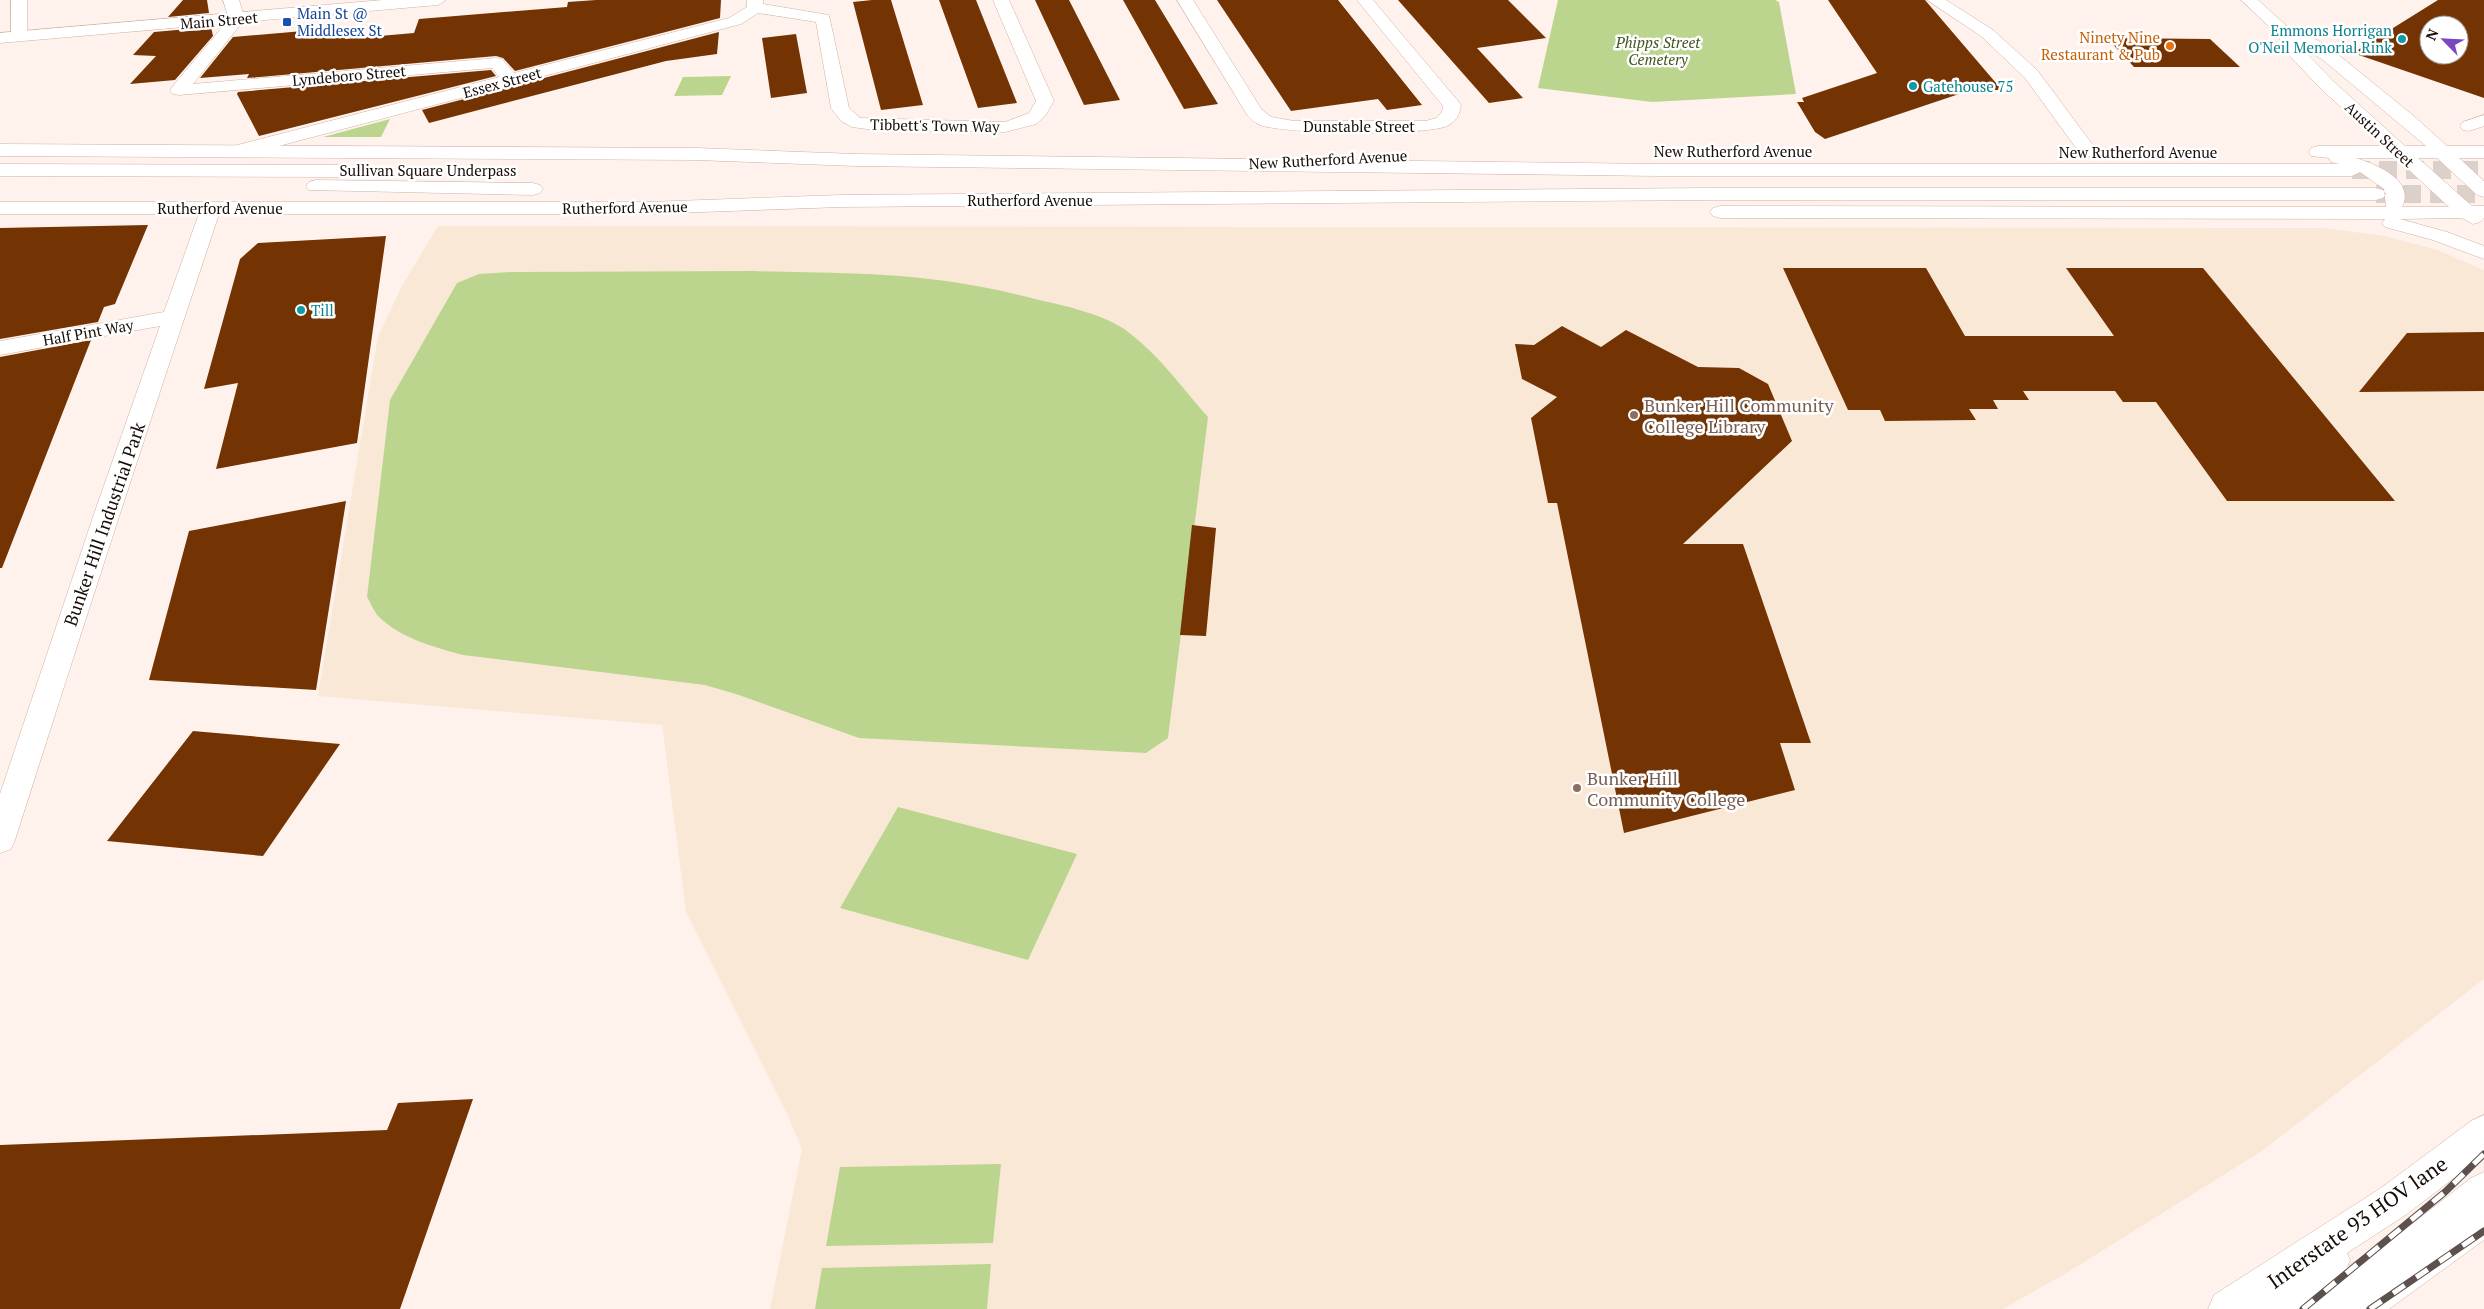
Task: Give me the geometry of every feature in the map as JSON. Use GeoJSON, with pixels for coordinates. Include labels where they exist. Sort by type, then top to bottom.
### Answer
{"type":"FeatureCollection","features":[{"type":"Feature","properties":{"kind":"main road"},"geometry":{"type":"LineString","coordinates":[[19,0],[19,36]]}},
{"type":"Feature","properties":{"kind":"main road"},"geometry":{"type":"LineString","coordinates":[[230,0],[237,18]]}},
{"type":"Feature","properties":{"kind":"main road","name":"Main Street"},"geometry":{"type":"LineString","coordinates":[[0,38],[438,0]]}},
{"type":"Feature","properties":{"kind":"main road","name":"Tibbett's Town Way"},"geometry":{"type":"LineString","coordinates":[[755,4],[823,18],[840,108],[847,119],[859,124],[874,126],[1005,126],[1023,124],[1035,117],[1043,109],[1045,101],[1002,0]]}},
{"type":"Feature","properties":{"kind":"main road","name":"Dunstable Street"},"geometry":{"type":"LineString","coordinates":[[1184,0],[1255,113],[1265,121],[1294,126],[1426,126],[1442,122],[1451,114],[1452,105],[1364,0]]}},
{"type":"Feature","properties":{"kind":"main road"},"geometry":{"type":"LineString","coordinates":[[1935,0],[1987,32],[2031,74],[2089,152]]}},
{"type":"Feature","properties":{"kind":"main road","name":"Austin Street"},"geometry":{"type":"LineString","coordinates":[[2249,0],[2284,32],[2310,44],[2329,56],[2409,121],[2484,191]]}},
{"type":"Feature","properties":{"kind":"main road","name":"Essex Street"},"geometry":{"type":"LineString","coordinates":[[238,151],[734,21],[747,15],[755,4]]}},
{"type":"Feature","properties":{"kind":"main road","name":"Lyndeboro Street"},"geometry":{"type":"LineString","coordinates":[[237,18],[179,90],[496,63],[510,79]]}},
{"type":"Feature","properties":{"kind":"main road","name":"Austin Street"},"geometry":{"type":"LineString","coordinates":[[2284,32],[2294,50],[2313,71],[2397,152],[2475,212],[2484,229]]}},
{"type":"Feature","properties":{"kind":"main road"},"geometry":{"type":"LineString","coordinates":[[0,150],[696,154],[855,160],[1232,163]]}},
{"type":"Feature","properties":{"kind":"main road","name":"New Rutherford Avenue"},"geometry":{"type":"LineString","coordinates":[[1232,163],[1385,156],[1633,152]]}},
{"type":"Feature","properties":{"kind":"main road","name":"New Rutherford Avenue"},"geometry":{"type":"LineString","coordinates":[[2070,152],[2108,152]]}},
{"type":"Feature","properties":{"kind":"main road"},"geometry":{"type":"LineString","coordinates":[[2331,214],[2375,204],[2391,208],[2395,202],[2395,193],[2388,182],[2374,172],[2353,163],[2302,152],[2484,152]]}},
{"type":"Feature","properties":{"kind":"main road","name":"Sullivan Square Underpass"},"geometry":{"type":"LineString","coordinates":[[0,170],[569,170],[696,168],[855,160]]}},
{"type":"Feature","properties":{"kind":"main road","name":"New Rutherford Avenue"},"geometry":{"type":"LineString","coordinates":[[1232,163],[1711,170],[2352,170]]}},
{"type":"Feature","properties":{"kind":"main road","name":"Sullivan Square Underpass"},"geometry":{"type":"LineString","coordinates":[[0,185],[468,188],[677,193],[841,201]]}},
{"type":"Feature","properties":{"kind":"main road"},"geometry":{"type":"LineString","coordinates":[[1251,198],[1869,193],[2375,204],[2475,212]]}},
{"type":"Feature","properties":{"kind":"main road"},"geometry":{"type":"LineString","coordinates":[[1251,198],[1761,213],[2331,214],[2368,218],[2411,227],[2484,253]]}},
{"type":"Feature","properties":{"kind":"main road","name":"Rutherford Avenue"},"geometry":{"type":"LineString","coordinates":[[0,208],[648,208],[841,201],[1251,198]]}},
{"type":"Feature","properties":{"kind":"main road","name":"Bunker Hill Industrial Park"},"geometry":{"type":"LineString","coordinates":[[0,840],[106,514],[211,208]]}},
{"type":"Feature","properties":{"kind":"main road","name":"Half Pint Way"},"geometry":{"type":"LineString","coordinates":[[0,348],[175,317]]}},
{"type":"Feature","properties":{"kind":"main road"},"geometry":{"type":"LineString","coordinates":[[2277,1309],[2484,1118]]}},
{"type":"Feature","properties":{"kind":"main road","name":"Interstate 93 HOV lane"},"geometry":{"type":"LineString","coordinates":[[2228,1309],[2394,1201],[2484,1133]]}},
{"type":"Feature","properties":{"kind":"main road"},"geometry":{"type":"LineString","coordinates":[[2319,1309],[2429,1234],[2484,1191]]}},
{"type":"Feature","properties":{"kind":"main road"},"geometry":{"type":"LineString","coordinates":[[2356,1309],[2443,1248],[2484,1216]]}},
{"type":"Feature","properties":{"kind":"shaded area","name":"Bunker Hill Community College"},"geometry":{"type":"Polygon","coordinates":[[[438,226],[2324,228],[2385,236],[2438,250],[2484,270],[2484,979],[2262,1151],[2070,1271],[2003,1309],[770,1309],[802,1149],[787,1114],[686,912],[662,725],[318,696],[378,336],[403,284],[438,226]]]}},
{"type":"Feature","properties":{"kind":"green space","name":"Phipps Street Cemetery"},"geometry":{"type":"Polygon","coordinates":[[[1558,0],[1775,0],[1779,2],[1796,94],[1652,102],[1538,88],[1558,0]]]}},
{"type":"Feature","properties":{"kind":"green space"},"geometry":{"type":"Polygon","coordinates":[[[731,76],[722,95],[674,96],[683,77],[731,76]]]}},
{"type":"Feature","properties":{"kind":"green space"},"geometry":{"type":"Polygon","coordinates":[[[390,119],[381,137],[323,137],[390,119]]]}},
{"type":"Feature","properties":{"kind":"green space"},"geometry":{"type":"Polygon","coordinates":[[[753,271],[850,273],[922,278],[981,287],[1061,305],[1095,315],[1124,329],[1147,348],[1169,371],[1208,417],[1168,738],[1146,753],[859,738],[739,695],[705,685],[463,655],[408,637],[379,617],[367,597],[390,400],[457,283],[479,274],[512,272],[753,271]]]}},
{"type":"Feature","properties":{"kind":"green space"},"geometry":{"type":"Polygon","coordinates":[[[898,807],[1077,854],[1028,960],[840,908],[898,807]]]}},
{"type":"Feature","properties":{"kind":"green space"},"geometry":{"type":"Polygon","coordinates":[[[1001,1164],[993,1243],[826,1246],[840,1167],[1001,1164]]]}},
{"type":"Feature","properties":{"kind":"green space"},"geometry":{"type":"Polygon","coordinates":[[[991,1264],[987,1309],[815,1309],[822,1268],[991,1264]]]}},
{"type":"Feature","properties":{"kind":"building"},"geometry":{"type":"Polygon","coordinates":[[[183,0],[207,0],[209,13],[168,17],[183,0]]]}},
{"type":"Feature","properties":{"kind":"building"},"geometry":{"type":"Polygon","coordinates":[[[596,0],[721,0],[720,18],[515,71],[503,58],[496,56],[247,78],[249,74],[200,78],[233,37],[350,27],[345,39],[414,33],[419,19],[567,7],[568,2],[596,0]]]}},
{"type":"Feature","properties":{"kind":"building"},"geometry":{"type":"Polygon","coordinates":[[[891,0],[923,105],[881,110],[853,2],[891,0]]]}},
{"type":"Feature","properties":{"kind":"building"},"geometry":{"type":"Polygon","coordinates":[[[939,0],[976,0],[1017,103],[978,108],[939,0]]]}},
{"type":"Feature","properties":{"kind":"building"},"geometry":{"type":"Polygon","coordinates":[[[1035,0],[1069,0],[1120,100],[1084,105],[1035,0]]]}},
{"type":"Feature","properties":{"kind":"building"},"geometry":{"type":"Polygon","coordinates":[[[1123,0],[1155,0],[1218,104],[1184,109],[1123,0]]]}},
{"type":"Feature","properties":{"kind":"building"},"geometry":{"type":"Polygon","coordinates":[[[1217,0],[1338,0],[1422,105],[1387,110],[1378,99],[1291,111],[1217,0]]]}},
{"type":"Feature","properties":{"kind":"building"},"geometry":{"type":"Polygon","coordinates":[[[1398,0],[1508,0],[1546,38],[1477,48],[1523,98],[1489,103],[1398,0]]]}},
{"type":"Feature","properties":{"kind":"building","name":"Gatehouse 75"},"geometry":{"type":"Polygon","coordinates":[[[1828,0],[1925,0],[2002,90],[1971,90],[1825,139],[1815,132],[1797,102],[1804,102],[1802,98],[1877,73],[1828,0]]]}},
{"type":"Feature","properties":{"kind":"building","name":"Emmons Horrigan O'Neil Memorial Rink"},"geometry":{"type":"Polygon","coordinates":[[[2438,0],[2484,0],[2484,98],[2353,53],[2438,0]]]}},
{"type":"Feature","properties":{"kind":"building"},"geometry":{"type":"Polygon","coordinates":[[[211,27],[213,36],[175,80],[130,84],[156,56],[133,55],[154,32],[211,27]]]}},
{"type":"Feature","properties":{"kind":"building"},"geometry":{"type":"Polygon","coordinates":[[[719,32],[717,54],[666,61],[429,123],[422,110],[719,32]]]}},
{"type":"Feature","properties":{"kind":"building"},"geometry":{"type":"Polygon","coordinates":[[[796,34],[807,93],[771,98],[762,38],[796,34]]]}},
{"type":"Feature","properties":{"kind":"building","name":"Ninety Nine Restaurant & Pub"},"geometry":{"type":"Polygon","coordinates":[[[2107,38],[2210,39],[2240,67],[2134,67],[2107,38]]]}},
{"type":"Feature","properties":{"kind":"building"},"geometry":{"type":"Polygon","coordinates":[[[491,70],[496,76],[259,136],[237,94],[238,92],[491,70]]]}},
{"type":"Feature","properties":{"kind":"building"},"geometry":{"type":"Polygon","coordinates":[[[148,225],[115,304],[104,307],[98,322],[0,339],[0,228],[148,225]]]}},
{"type":"Feature","properties":{"kind":"building","name":"Till"},"geometry":{"type":"Polygon","coordinates":[[[386,236],[357,443],[216,469],[238,383],[204,389],[240,259],[258,243],[386,236]]]}},
{"type":"Feature","properties":{"kind":"building"},"geometry":{"type":"Polygon","coordinates":[[[1783,268],[1926,268],[1965,336],[2114,336],[2066,268],[2203,268],[2395,501],[2227,501],[2156,402],[2123,402],[2115,391],[2023,391],[2029,400],[1993,400],[1998,409],[1969,409],[1976,420],[1885,421],[1880,410],[1848,410],[1783,268]]]}},
{"type":"Feature","properties":{"kind":"building"},"geometry":{"type":"Polygon","coordinates":[[[1562,326],[1601,347],[1626,330],[1698,367],[1739,368],[1768,384],[1792,441],[1683,544],[1743,544],[1811,743],[1780,743],[1795,790],[1624,833],[1557,503],[1548,503],[1531,418],[1557,397],[1522,379],[1515,344],[1534,345],[1562,326]]]}},
{"type":"Feature","properties":{"kind":"building"},"geometry":{"type":"Polygon","coordinates":[[[2484,332],[2484,391],[2359,392],[2407,333],[2484,332]]]}},
{"type":"Feature","properties":{"kind":"building"},"geometry":{"type":"Polygon","coordinates":[[[91,340],[2,568],[0,568],[0,357],[91,340]]]}},
{"type":"Feature","properties":{"kind":"building"},"geometry":{"type":"Polygon","coordinates":[[[346,501],[316,690],[149,680],[189,531],[346,501]]]}},
{"type":"Feature","properties":{"kind":"building"},"geometry":{"type":"Polygon","coordinates":[[[1192,525],[1216,528],[1206,636],[1180,635],[1192,525]]]}},
{"type":"Feature","properties":{"kind":"building"},"geometry":{"type":"Polygon","coordinates":[[[193,731],[340,744],[263,856],[107,841],[193,731]]]}},
{"type":"Feature","properties":{"kind":"building"},"geometry":{"type":"Polygon","coordinates":[[[473,1099],[400,1309],[0,1309],[0,1145],[387,1130],[398,1103],[473,1099]]]}},
{"type":"Feature","properties":{"kind":"tunnel"},"geometry":{"type":"LineString","coordinates":[[2352,170],[2484,170]]}},
{"type":"Feature","properties":{"kind":"tunnel"},"geometry":{"type":"LineString","coordinates":[[2376,194],[2484,194]]}},
{"type":"Feature","properties":{"kind":"railway"},"geometry":{"type":"LineString","coordinates":[[2303,1309],[2445,1192],[2484,1154]]}},
{"type":"Feature","properties":{"kind":"railway"},"geometry":{"type":"LineString","coordinates":[[2370,1309],[2484,1231]]}},
{"type":"Feature","properties":{"kind":"place","name":"Main St @ Middlesex St"},"geometry":{"type":"Point","coordinates":[287,22]}},
{"type":"Feature","properties":{"kind":"place","name":"Emmons Horrigan O'Neil Memorial Rink"},"geometry":{"type":"Point","coordinates":[2402,39]}},
{"type":"Feature","properties":{"kind":"place","name":"Ninety Nine Restaurant & Pub"},"geometry":{"type":"Point","coordinates":[2170,46]}},
{"type":"Feature","properties":{"kind":"place","name":"Gatehouse 75"},"geometry":{"type":"Point","coordinates":[1913,86]}},
{"type":"Feature","properties":{"kind":"place","name":"Till"},"geometry":{"type":"Point","coordinates":[301,310]}},
{"type":"Feature","properties":{"kind":"place","name":"Bunker Hill Community College Library"},"geometry":{"type":"Point","coordinates":[1634,415]}},
{"type":"Feature","properties":{"kind":"place","name":"Bunker Hill Community College"},"geometry":{"type":"Point","coordinates":[1577,788]}}]}
